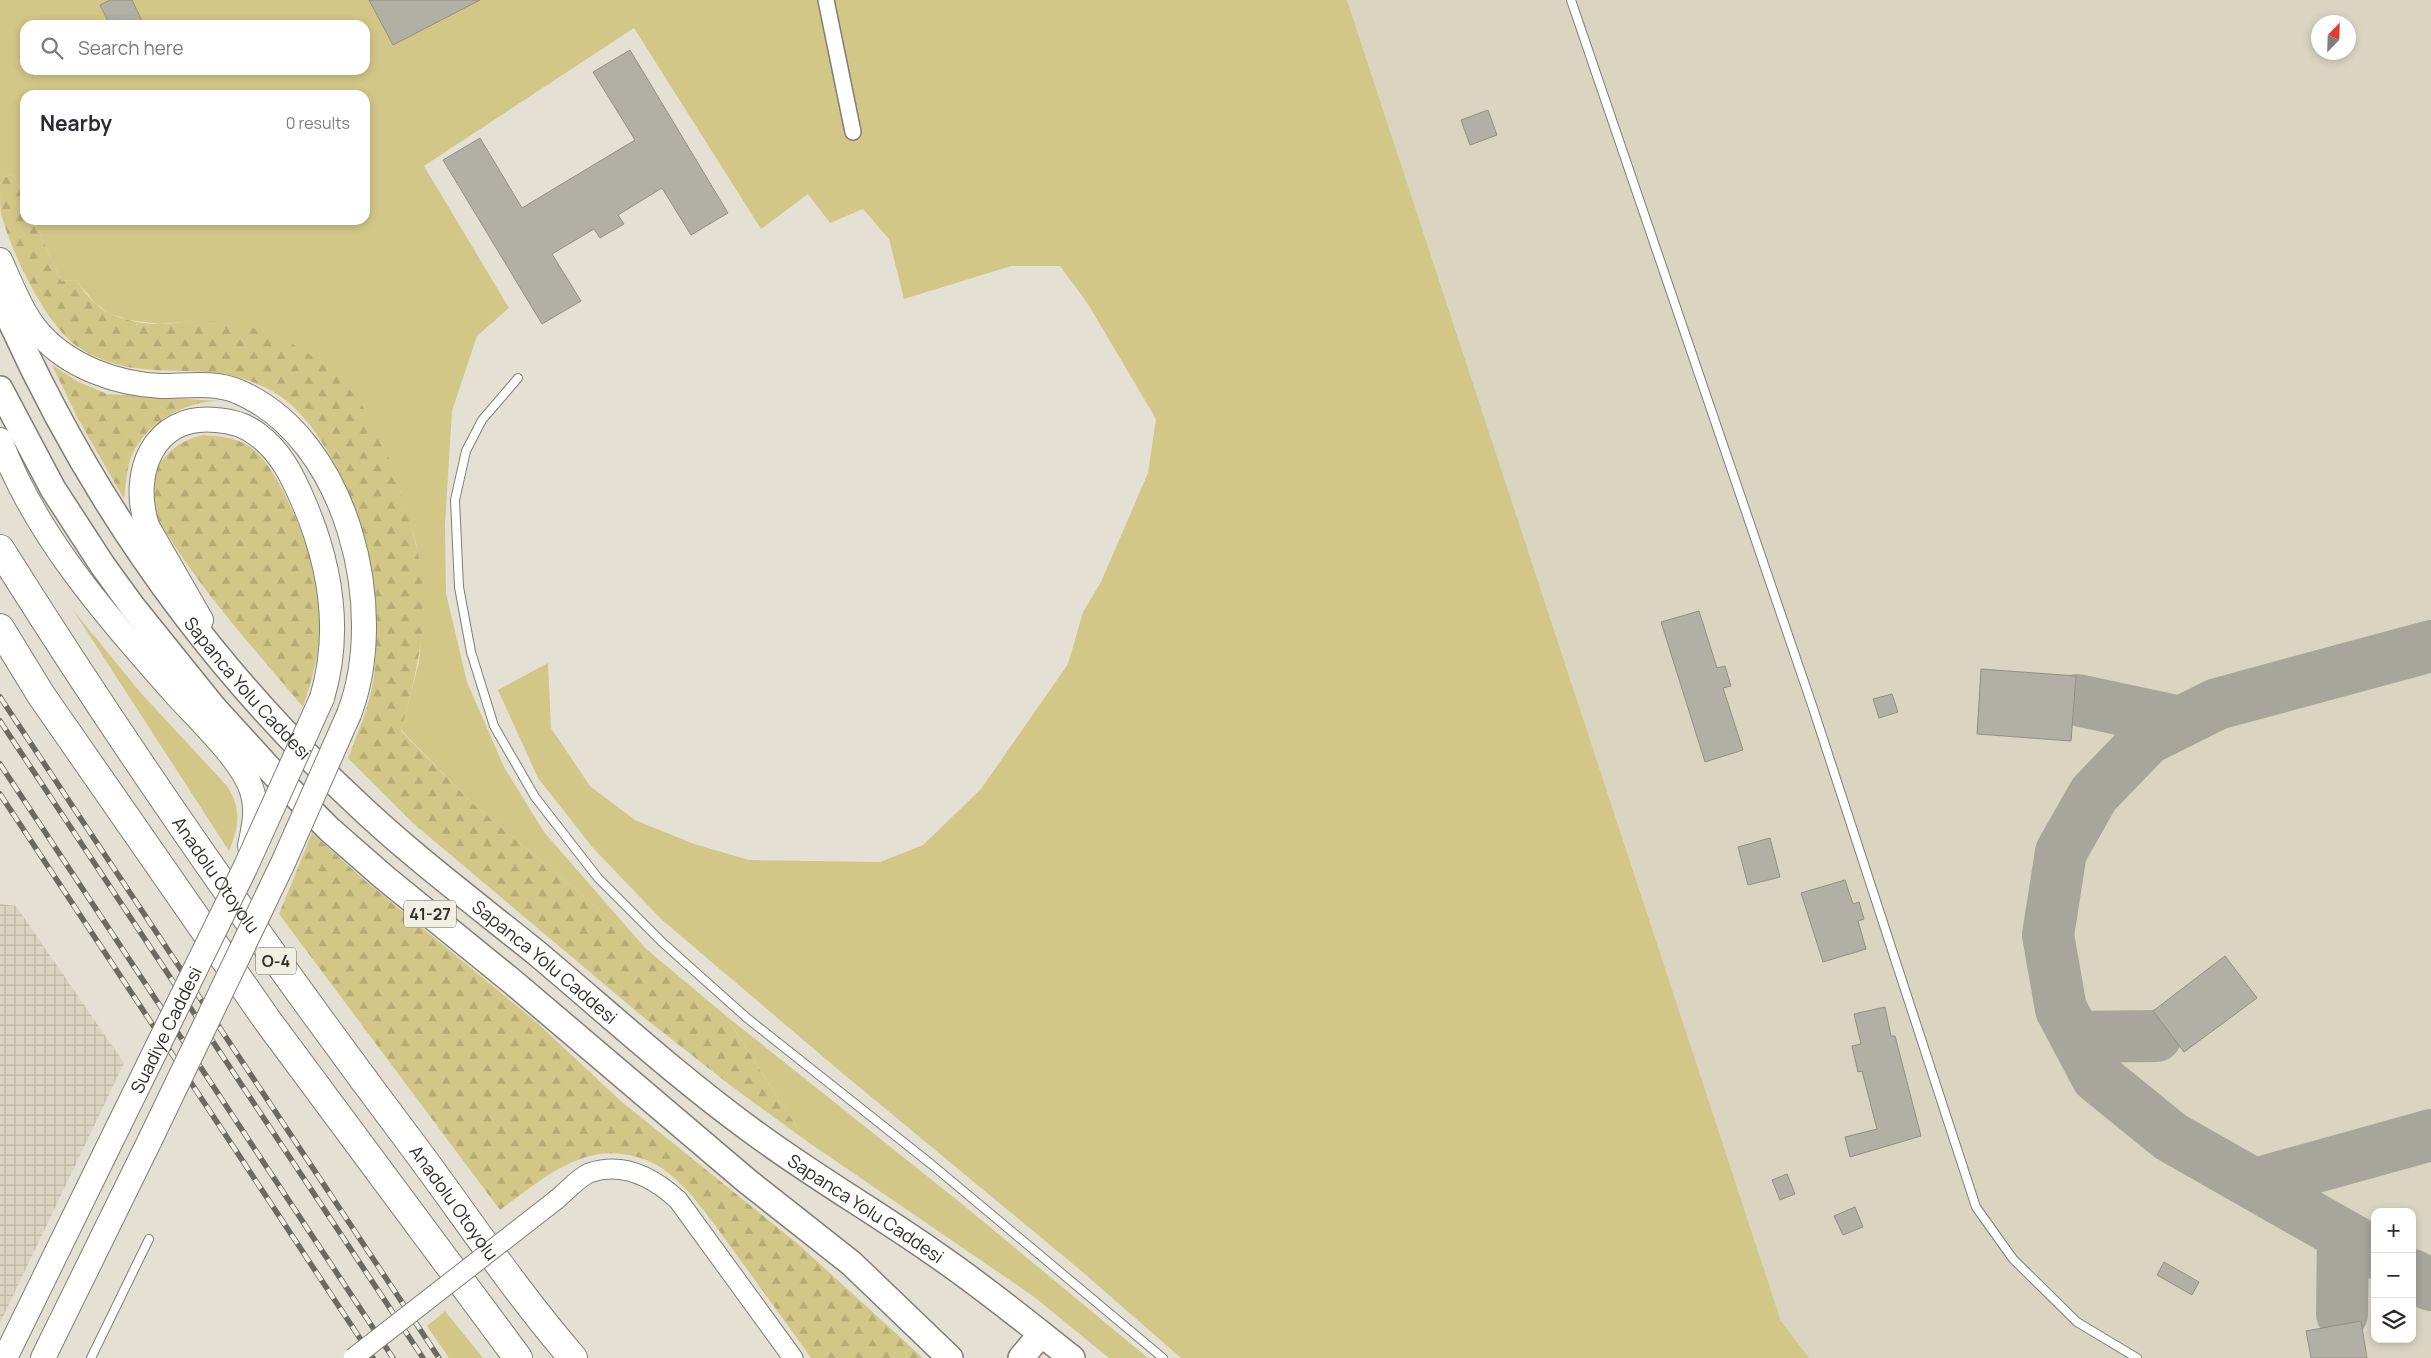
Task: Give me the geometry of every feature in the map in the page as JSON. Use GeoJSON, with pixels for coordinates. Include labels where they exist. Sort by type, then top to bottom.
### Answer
{"type":"FeatureCollection","features":[{"type":"Feature","properties":{"kind":"highway","name":"Sapanca Yolu Caddesi"},"geometry":{"type":"LineString","coordinates":[[0,297],[51,405],[109,507],[171,596],[233,675],[302,750],[376,822],[725,1111],[772,1146],[930,1250],[991,1293],[1072,1358]]}},
{"type":"Feature","properties":{"kind":"highway","name":"Sapanca Yolu Caddesi"},"geometry":{"type":"LineString","coordinates":[[0,389],[52,489],[103,566],[132,606],[208,701],[276,776],[329,829],[385,878],[507,977],[747,1181],[851,1263],[950,1358]]}},
{"type":"Feature","properties":{"kind":"highway","name":"Anadolu Otoyolu"},"geometry":{"type":"LineString","coordinates":[[0,549],[86,686],[309,1008],[422,1158],[535,1314],[573,1358]]}},
{"type":"Feature","properties":{"kind":"highway","name":"O-4"},"geometry":{"type":"LineString","coordinates":[[0,628],[41,695],[267,1020],[518,1358]]}},
{"type":"Feature","properties":{"kind":"highway"},"geometry":{"type":"LineString","coordinates":[[1021,1358],[1042,1334]]}},
{"type":"Feature","properties":{"kind":"main road","name":"Suadiye Caddesi"},"geometry":{"type":"LineString","coordinates":[[0,260],[18,299],[38,333],[58,351],[81,365],[103,375],[140,384],[214,386],[236,390],[257,400],[277,414],[310,449],[344,514],[356,552],[363,590],[364,651],[360,678],[349,714],[283,863],[43,1358]]}},
{"type":"Feature","properties":{"kind":"main road","name":"Suadiye Caddesi"},"geometry":{"type":"LineString","coordinates":[[5,1358],[246,866],[322,698],[331,663],[333,641],[331,596],[322,548],[293,477],[274,448],[257,434],[242,426],[203,419],[184,422],[168,430],[156,443],[142,475],[142,510],[147,526],[233,675]]}},
{"type":"Feature","properties":{"kind":"main road"},"geometry":{"type":"LineString","coordinates":[[0,440],[26,495],[54,541],[101,607],[241,768],[255,801],[256,816],[246,866]]}},
{"type":"Feature","properties":{"kind":"street"},"geometry":{"type":"LineString","coordinates":[[826,0],[853,132]]}},
{"type":"Feature","properties":{"kind":"street"},"geometry":{"type":"LineString","coordinates":[[353,1358],[588,1174],[609,1170],[630,1170],[663,1187],[678,1200],[793,1358]]}},
{"type":"Feature","properties":{"kind":"lane"},"geometry":{"type":"LineString","coordinates":[[1571,0],[1812,704],[1976,1206],[2013,1259],[2077,1322],[2137,1358]]}},
{"type":"Feature","properties":{"kind":"lane"},"geometry":{"type":"LineString","coordinates":[[518,378],[482,420],[466,451],[455,500],[459,587],[472,652],[494,726],[535,797],[598,878],[663,943],[746,1018],[931,1164],[1163,1358]]}},
{"type":"Feature","properties":{"kind":"lane"},"geometry":{"type":"LineString","coordinates":[[91,1358],[149,1239]]}},
{"type":"Feature","properties":{"kind":"shaded area"},"geometry":{"type":"Polygon","coordinates":[[[1347,0],[2431,0],[2431,1358],[1809,1358],[1781,1321],[1347,0]]]}},
{"type":"Feature","properties":{"kind":"shaded area"},"geometry":{"type":"Polygon","coordinates":[[[0,904],[16,906],[124,1063],[0,1323],[0,904]]]}},
{"type":"Feature","properties":{"kind":"green space"},"geometry":{"type":"Polygon","coordinates":[[[0,0],[1347,0],[1781,1321],[1809,1358],[1181,1358],[1079,1269],[841,1072],[661,919],[593,848],[538,778],[498,690],[548,663],[551,728],[590,786],[635,820],[694,844],[749,860],[880,862],[923,845],[981,789],[1068,664],[1083,612],[1101,582],[1148,473],[1156,419],[1088,304],[1060,266],[1011,266],[904,299],[889,239],[863,209],[830,223],[808,194],[761,229],[634,28],[424,166],[509,308],[477,336],[452,411],[445,525],[446,593],[467,682],[504,767],[544,832],[646,949],[471,802],[401,730],[419,662],[424,603],[416,543],[397,482],[259,330],[226,323],[196,321],[160,324],[128,320],[109,313],[95,303],[76,280],[61,281],[36,225],[370,225],[370,90],[20,90],[20,190],[13,174],[0,178],[0,0]]]}},
{"type":"Feature","properties":{"kind":"green space"},"geometry":{"type":"Polygon","coordinates":[[[13,174],[20,190],[20,225],[36,225],[61,281],[76,280],[90,298],[109,313],[126,320],[145,323],[166,324],[204,321],[236,324],[259,330],[276,336],[308,353],[349,388],[376,427],[391,463],[413,534],[423,582],[422,637],[401,731],[471,802],[725,1015],[805,1140],[730,1085],[642,1016],[414,824],[348,758],[366,711],[372,687],[376,648],[375,604],[369,561],[353,504],[332,459],[319,437],[288,402],[253,382],[222,374],[142,369],[126,366],[100,359],[78,347],[54,322],[42,305],[21,267],[1,214],[0,178],[13,174]]]}},
{"type":"Feature","properties":{"kind":"green space"},"geometry":{"type":"Polygon","coordinates":[[[52,365],[79,382],[107,394],[221,401],[192,405],[164,418],[153,427],[135,450],[129,464],[124,499],[77,417],[52,365]]]}},
{"type":"Feature","properties":{"kind":"green space"},"geometry":{"type":"Polygon","coordinates":[[[203,435],[220,436],[236,440],[247,445],[260,456],[284,493],[305,541],[317,586],[321,630],[311,682],[303,707],[201,584],[154,513],[151,490],[153,479],[164,458],[171,450],[191,438],[203,435]]]}},
{"type":"Feature","properties":{"kind":"green space"},"geometry":{"type":"Polygon","coordinates":[[[73,610],[140,692],[227,786],[232,794],[237,810],[237,826],[229,851],[73,610]]]}},
{"type":"Feature","properties":{"kind":"green space"},"geometry":{"type":"Polygon","coordinates":[[[312,833],[363,879],[534,1020],[622,1102],[798,1244],[923,1358],[811,1358],[712,1220],[677,1181],[652,1162],[617,1153],[585,1157],[546,1176],[500,1210],[279,914],[312,833]]]}},
{"type":"Feature","properties":{"kind":"green space"},"geometry":{"type":"Polygon","coordinates":[[[725,1015],[962,1204],[1148,1358],[1109,1358],[1033,1296],[805,1140],[725,1015]]]}},
{"type":"Feature","properties":{"kind":"green space"},"geometry":{"type":"Polygon","coordinates":[[[445,1311],[483,1358],[449,1358],[427,1326],[445,1311]]]}},
{"type":"Feature","properties":{"kind":"building"},"geometry":{"type":"Polygon","coordinates":[[[110,0],[132,0],[142,20],[108,20],[100,5],[110,0]]]}},
{"type":"Feature","properties":{"kind":"building"},"geometry":{"type":"Polygon","coordinates":[[[369,0],[480,0],[393,45],[369,0]]]}},
{"type":"Feature","properties":{"kind":"building"},"geometry":{"type":"Polygon","coordinates":[[[630,50],[728,213],[691,235],[662,188],[618,215],[624,224],[600,238],[594,229],[552,254],[581,301],[542,324],[443,160],[480,138],[522,208],[635,140],[593,72],[630,50]]]}},
{"type":"Feature","properties":{"kind":"building"},"geometry":{"type":"Polygon","coordinates":[[[1488,110],[1497,135],[1470,145],[1461,120],[1488,110]]]}},
{"type":"Feature","properties":{"kind":"building"},"geometry":{"type":"Polygon","coordinates":[[[1699,611],[1717,668],[1725,666],[1731,686],[1723,688],[1743,750],[1705,762],[1661,622],[1699,611]]]}},
{"type":"Feature","properties":{"kind":"building"},"geometry":{"type":"Polygon","coordinates":[[[1981,669],[2076,676],[2071,741],[1977,734],[1981,669]]]}},
{"type":"Feature","properties":{"kind":"building"},"geometry":{"type":"Polygon","coordinates":[[[1892,694],[1898,712],[1879,718],[1873,699],[1892,694]]]}},
{"type":"Feature","properties":{"kind":"building"},"geometry":{"type":"Polygon","coordinates":[[[1770,838],[1780,877],[1748,885],[1738,847],[1770,838]]]}},
{"type":"Feature","properties":{"kind":"building"},"geometry":{"type":"Polygon","coordinates":[[[1845,880],[1853,904],[1859,902],[1864,919],[1858,921],[1866,949],[1823,962],[1801,893],[1845,880]]]}},
{"type":"Feature","properties":{"kind":"building"},"geometry":{"type":"Polygon","coordinates":[[[2225,956],[2257,998],[2184,1052],[2153,1011],[2225,956]]]}},
{"type":"Feature","properties":{"kind":"building"},"geometry":{"type":"Polygon","coordinates":[[[1885,1007],[1891,1036],[1895,1036],[1921,1136],[1850,1157],[1845,1137],[1877,1129],[1862,1071],[1858,1072],[1852,1046],[1861,1044],[1854,1014],[1885,1007]]]}},
{"type":"Feature","properties":{"kind":"building"},"geometry":{"type":"Polygon","coordinates":[[[1787,1174],[1795,1194],[1780,1200],[1772,1180],[1787,1174]]]}},
{"type":"Feature","properties":{"kind":"building"},"geometry":{"type":"Polygon","coordinates":[[[1855,1207],[1863,1227],[1843,1235],[1834,1216],[1855,1207]]]}},
{"type":"Feature","properties":{"kind":"building"},"geometry":{"type":"Polygon","coordinates":[[[2164,1262],[2199,1282],[2192,1295],[2157,1275],[2164,1262]]]}},
{"type":"Feature","properties":{"kind":"building"},"geometry":{"type":"Polygon","coordinates":[[[2361,1321],[2367,1358],[2311,1358],[2306,1331],[2361,1321]]]}},
{"type":"Feature","properties":{"kind":"taxiway"},"geometry":{"type":"LineString","coordinates":[[2371,1251],[2171,1137],[2097,1077],[2061,1009],[2048,935],[2061,852],[2094,794],[2147,739],[2217,704],[2431,646]]}},
{"type":"Feature","properties":{"kind":"taxiway"},"geometry":{"type":"LineString","coordinates":[[2077,700],[2180,722]]}},
{"type":"Feature","properties":{"kind":"taxiway"},"geometry":{"type":"LineString","coordinates":[[2076,1037],[2156,1036]]}},
{"type":"Feature","properties":{"kind":"taxiway"},"geometry":{"type":"LineString","coordinates":[[2255,1184],[2431,1135]]}},
{"type":"Feature","properties":{"kind":"taxiway"},"geometry":{"type":"LineString","coordinates":[[2342,1314],[2343,1235]]}},
{"type":"Feature","properties":{"kind":"taxiway"},"geometry":{"type":"LineString","coordinates":[[2416,1277],[2431,1285]]}},
{"type":"Feature","properties":{"kind":"railway"},"geometry":{"type":"LineString","coordinates":[[0,697],[439,1358]]}},
{"type":"Feature","properties":{"kind":"railway"},"geometry":{"type":"LineString","coordinates":[[0,721],[423,1358]]}},
{"type":"Feature","properties":{"kind":"railway"},"geometry":{"type":"LineString","coordinates":[[0,764],[393,1358]]}},
{"type":"Feature","properties":{"kind":"railway"},"geometry":{"type":"LineString","coordinates":[[0,794],[373,1358]]}}]}
